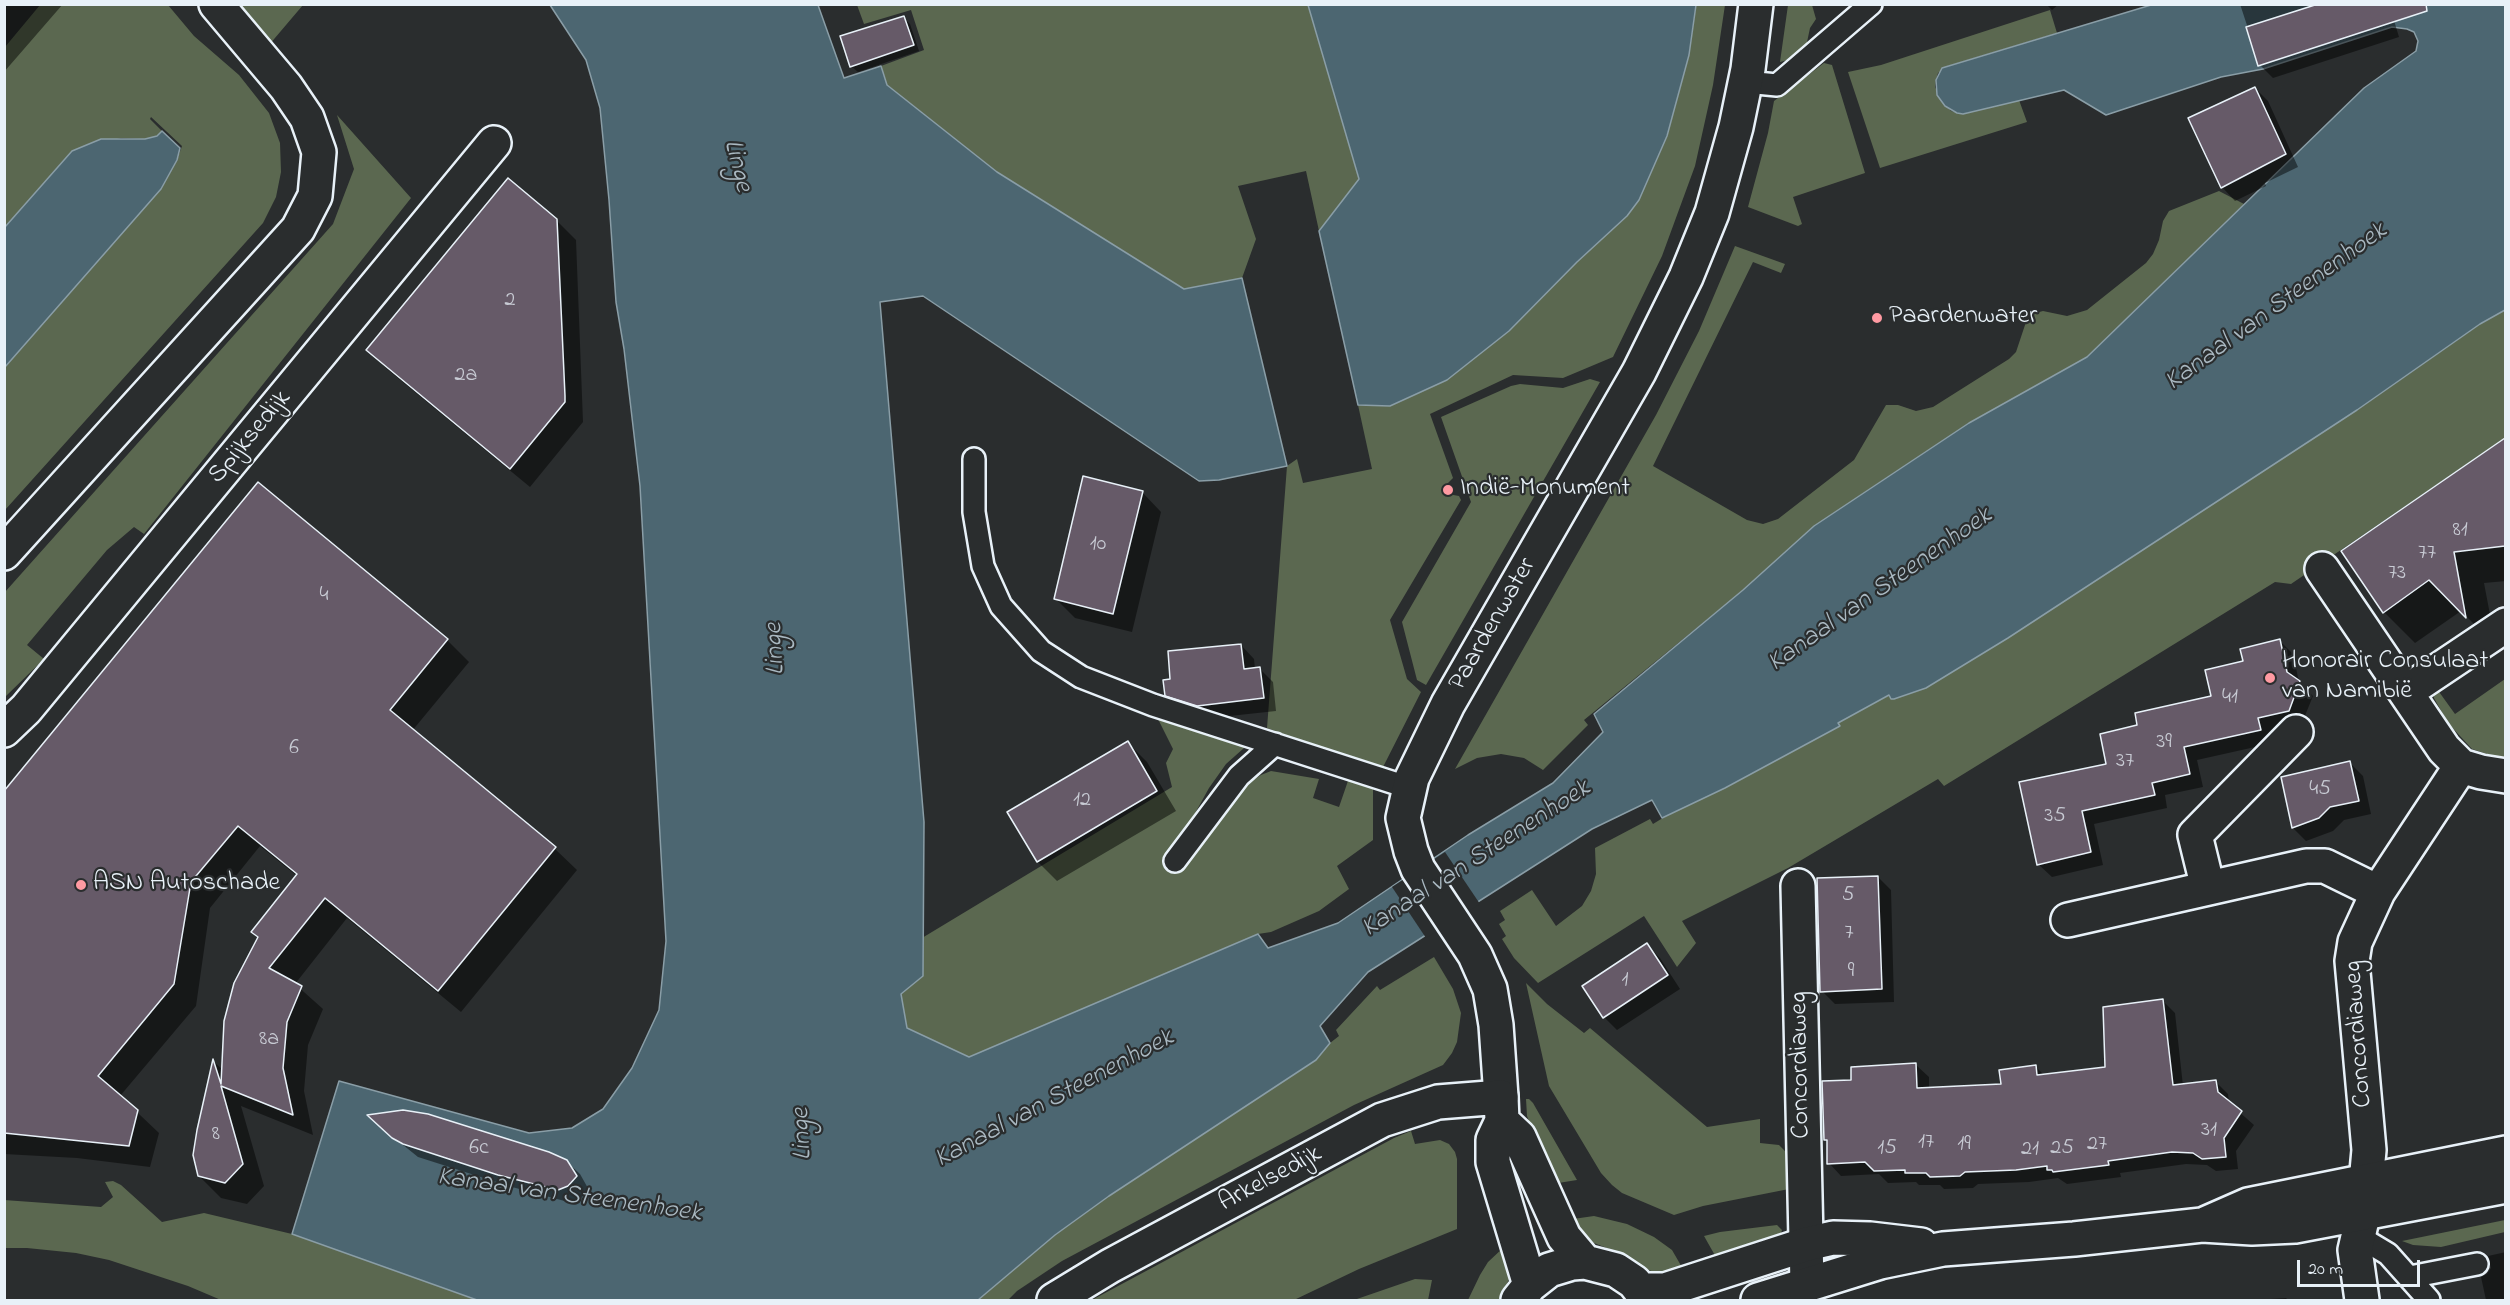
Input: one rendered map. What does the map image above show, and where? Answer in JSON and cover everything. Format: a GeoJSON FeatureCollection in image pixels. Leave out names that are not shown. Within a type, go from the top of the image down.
{"type":"FeatureCollection","features":[{"type":"Feature","properties":{"kind":"street"},"geometry":{"type":"LineString","coordinates":[[4,553],[298,230],[315,196],[319,152],[307,118],[286,87],[216,4]]}},
{"type":"Feature","properties":{"kind":"street","name":"Paardenwater"},"geometry":{"type":"LineString","coordinates":[[1502,1109],[1496,1025],[1490,990],[1475,955],[1415,860],[1404,818],[1412,778],[1448,704],[1639,372],[1669,315],[1712,213],[1746,82],[1756,4]]}},
{"type":"Feature","properties":{"kind":"street","name":"Spijksedijk"},"geometry":{"type":"LineString","coordinates":[[4,730],[34,700],[494,143]]}},
{"type":"Feature","properties":{"kind":"street"},"geometry":{"type":"LineString","coordinates":[[2322,569],[2444,749],[2461,766],[2505,776]]}},
{"type":"Feature","properties":{"kind":"street"},"geometry":{"type":"LineString","coordinates":[[2406,692],[2505,625]]}},
{"type":"Feature","properties":{"kind":"street"},"geometry":{"type":"LineString","coordinates":[[2208,888],[2195,835],[2296,732]]}},
{"type":"Feature","properties":{"kind":"street","name":"Concordiaweg"},"geometry":{"type":"LineString","coordinates":[[2362,1300],[2355,1250],[2367,1182],[2368,1150],[2352,961],[2358,933],[2378,892],[2461,766]]}},
{"type":"Feature","properties":{"kind":"street"},"geometry":{"type":"LineString","coordinates":[[2068,920],[2306,866],[2325,866],[2378,892]]}},
{"type":"Feature","properties":{"kind":"street","name":"Concordiaweg"},"geometry":{"type":"LineString","coordinates":[[1798,886],[1807,1284]]}},
{"type":"Feature","properties":{"kind":"street","name":"Arkelsedijk"},"geometry":{"type":"LineString","coordinates":[[1054,1300],[1110,1266],[1382,1120],[1438,1102],[1502,1109]]}},
{"type":"Feature","properties":{"kind":"street"},"geometry":{"type":"LineString","coordinates":[[1502,1109],[1519,1137],[1564,1237],[1585,1262]]}},
{"type":"Feature","properties":{"kind":"street"},"geometry":{"type":"LineString","coordinates":[[1502,1109],[1493,1140],[1493,1162],[1524,1292]]}},
{"type":"Feature","properties":{"kind":"street"},"geometry":{"type":"LineString","coordinates":[[2202,1225],[2248,1205],[2505,1153]]}},
{"type":"Feature","properties":{"kind":"street"},"geometry":{"type":"LineString","coordinates":[[1758,1300],[1880,1262],[1943,1249],[2074,1239],[2202,1225],[2252,1228],[2361,1226],[2505,1186]]}},
{"type":"Feature","properties":{"kind":"street"},"geometry":{"type":"LineString","coordinates":[[1524,1292],[1539,1276],[1561,1265],[1585,1262],[1616,1270],[1645,1295],[1688,1284],[1807,1244],[1833,1238],[1870,1239],[1943,1249]]}},
{"type":"Feature","properties":{"kind":"lane"},"geometry":{"type":"LineString","coordinates":[[1746,82],[1777,85],[1871,4]]}},
{"type":"Feature","properties":{"kind":"lane"},"geometry":{"type":"LineString","coordinates":[[974,459],[974,512],[983,566],[1001,606],[1041,651],[1081,677],[1153,705],[1410,788]]}},
{"type":"Feature","properties":{"kind":"lane"},"geometry":{"type":"LineString","coordinates":[[1175,861],[1239,776],[1275,744]]}},
{"type":"Feature","properties":{"kind":"lane"},"geometry":{"type":"LineString","coordinates":[[2361,1226],[2429,1300]]}},
{"type":"Feature","properties":{"kind":"lane"},"geometry":{"type":"LineString","coordinates":[[2410,1277],[2477,1264]]}},
{"type":"Feature","properties":{"kind":"green space"},"geometry":{"type":"Polygon","coordinates":[[[40,5],[168,5],[194,36],[239,75],[269,113],[280,143],[281,172],[276,197],[263,223],[5,510],[5,367],[161,189],[182,146],[151,117],[150,119],[162,131],[157,136],[145,139],[121,138],[72,151],[5,227],[5,47],[40,5]]]}},
{"type":"Feature","properties":{"kind":"green space"},"geometry":{"type":"Polygon","coordinates":[[[239,5],[303,5],[269,45],[239,5]]]}},
{"type":"Feature","properties":{"kind":"green space"},"geometry":{"type":"Polygon","coordinates":[[[857,5],[1308,5],[1359,179],[1319,231],[1306,171],[1238,186],[1256,239],[1242,278],[1184,289],[997,172],[887,85],[881,66],[924,50],[911,10],[864,24],[857,5]]]}},
{"type":"Feature","properties":{"kind":"green space"},"geometry":{"type":"Polygon","coordinates":[[[1696,5],[1725,5],[1713,85],[1695,166],[1662,256],[1613,357],[1563,378],[1513,375],[1430,414],[1453,478],[1445,486],[1448,494],[1459,496],[1461,500],[1390,620],[1407,679],[1421,692],[1381,771],[1267,728],[1287,466],[1297,459],[1303,483],[1372,469],[1358,405],[1390,406],[1447,380],[1509,331],[1577,262],[1627,216],[1667,136],[1689,55],[1696,5]]]}},
{"type":"Feature","properties":{"kind":"green space"},"geometry":{"type":"Polygon","coordinates":[[[1788,5],[1812,5],[1816,19],[1810,28],[1806,47],[1792,59],[1780,62],[1788,5]]]}},
{"type":"Feature","properties":{"kind":"green space"},"geometry":{"type":"Polygon","coordinates":[[[2050,10],[2057,33],[1948,66],[1938,73],[1936,80],[1935,87],[1941,100],[1951,111],[1963,114],[2019,100],[2027,122],[1880,168],[1848,72],[1881,65],[2050,10]]]}},
{"type":"Feature","properties":{"kind":"green space"},"geometry":{"type":"Polygon","coordinates":[[[1824,63],[1832,65],[1865,173],[1793,197],[1802,224],[1798,226],[1748,207],[1774,101],[1824,63]]]}},
{"type":"Feature","properties":{"kind":"green space"},"geometry":{"type":"Polygon","coordinates":[[[337,115],[411,198],[144,534],[134,527],[107,550],[27,645],[44,659],[5,697],[5,592],[333,224],[354,169],[337,115]]]}},
{"type":"Feature","properties":{"kind":"green space"},"geometry":{"type":"Polygon","coordinates":[[[2219,191],[2244,204],[2087,357],[1969,423],[1814,526],[1743,590],[1584,720],[1588,725],[1543,770],[1524,758],[1501,754],[1477,758],[1455,769],[1656,415],[1699,331],[1735,246],[1785,264],[1781,273],[1753,262],[1653,466],[1747,520],[1763,524],[1778,519],[1854,460],[1886,405],[1898,405],[1916,411],[1933,407],[2009,359],[2016,352],[2027,319],[2032,314],[2043,311],[2067,316],[2087,310],[2146,263],[2153,254],[2163,221],[2169,211],[2219,191]]]}},
{"type":"Feature","properties":{"kind":"green space"},"geometry":{"type":"Polygon","coordinates":[[[2505,310],[2505,438],[2291,584],[2275,582],[1944,786],[1938,779],[1788,868],[1682,921],[1696,943],[1677,967],[1644,916],[1538,983],[1514,958],[1502,939],[1506,936],[1499,924],[1505,920],[1500,911],[1532,890],[1556,926],[1582,906],[1591,891],[1596,874],[1595,848],[1650,819],[1653,824],[1679,808],[1725,788],[1839,726],[1838,723],[1889,695],[1891,699],[1894,699],[1926,688],[2357,410],[2480,324],[2505,310]]]}},
{"type":"Feature","properties":{"kind":"green space"},"geometry":{"type":"Polygon","coordinates":[[[1590,379],[1600,382],[1426,685],[1417,680],[1402,622],[1471,502],[1441,417],[1511,386],[1520,384],[1563,388],[1590,379]]]}},
{"type":"Feature","properties":{"kind":"green space"},"geometry":{"type":"Polygon","coordinates":[[[2505,679],[2505,760],[2472,749],[2448,723],[2433,693],[2437,689],[2455,714],[2505,679]]]}},
{"type":"Feature","properties":{"kind":"green space"},"geometry":{"type":"Polygon","coordinates":[[[1158,719],[1188,723],[1247,743],[1226,764],[1209,788],[1188,826],[1165,859],[1242,787],[1261,775],[1271,771],[1319,779],[1313,798],[1339,807],[1349,778],[1373,786],[1373,840],[1337,866],[1349,889],[1319,911],[1271,932],[1258,934],[969,1057],[907,1028],[901,994],[923,976],[922,938],[1172,787],[1166,763],[1173,749],[1158,719]]]}},
{"type":"Feature","properties":{"kind":"green space"},"geometry":{"type":"Polygon","coordinates":[[[1434,957],[1453,989],[1461,1013],[1457,1042],[1443,1065],[1354,1105],[1062,1261],[1017,1291],[1008,1300],[978,1300],[1055,1235],[1109,1196],[1316,1060],[1339,1036],[1336,1030],[1377,986],[1380,990],[1434,957]]]}},
{"type":"Feature","properties":{"kind":"green space"},"geometry":{"type":"Polygon","coordinates":[[[1526,983],[1547,1004],[1584,1033],[1590,1028],[1707,1127],[1760,1119],[1760,1143],[1779,1145],[1788,1154],[1789,1189],[1703,1206],[1674,1215],[1622,1193],[1601,1173],[1549,1086],[1526,983]]]}},
{"type":"Feature","properties":{"kind":"green space"},"geometry":{"type":"Polygon","coordinates":[[[1526,1099],[1533,1103],[1577,1180],[1552,1184],[1527,1116],[1526,1099]]]}},
{"type":"Feature","properties":{"kind":"green space"},"geometry":{"type":"Polygon","coordinates":[[[1411,1131],[1415,1144],[1440,1140],[1449,1144],[1455,1152],[1457,1159],[1457,1229],[1359,1269],[1294,1300],[1092,1300],[1394,1138],[1411,1131]]]}},
{"type":"Feature","properties":{"kind":"green space"},"geometry":{"type":"Polygon","coordinates":[[[113,1181],[121,1185],[162,1222],[204,1213],[292,1234],[477,1300],[221,1300],[188,1286],[109,1260],[76,1253],[5,1248],[4,1200],[101,1207],[113,1197],[105,1182],[113,1181]]]}},
{"type":"Feature","properties":{"kind":"green space"},"geometry":{"type":"Polygon","coordinates":[[[1594,1216],[1627,1224],[1654,1237],[1672,1250],[1683,1269],[1667,1274],[1656,1273],[1637,1265],[1617,1252],[1594,1243],[1572,1222],[1573,1219],[1594,1216]]]}},
{"type":"Feature","properties":{"kind":"green space"},"geometry":{"type":"Polygon","coordinates":[[[2505,1220],[2505,1232],[2441,1247],[2413,1245],[2402,1241],[2505,1220]]]}},
{"type":"Feature","properties":{"kind":"green space"},"geometry":{"type":"Polygon","coordinates":[[[1777,1225],[1782,1230],[1779,1239],[1717,1259],[1704,1236],[1720,1232],[1777,1225]]]}},
{"type":"Feature","properties":{"kind":"green space"},"geometry":{"type":"Polygon","coordinates":[[[1503,1248],[1510,1266],[1510,1277],[1501,1297],[1498,1300],[1468,1300],[1488,1262],[1503,1248]]]}},
{"type":"Feature","properties":{"kind":"green space"},"geometry":{"type":"Polygon","coordinates":[[[1415,1279],[1432,1280],[1428,1300],[1354,1300],[1415,1279]]]}},
{"type":"Feature","properties":{"kind":"water"},"geometry":{"type":"Polygon","coordinates":[[[550,5],[818,5],[844,78],[881,66],[887,85],[997,172],[1184,289],[1242,278],[1287,466],[1219,480],[1199,481],[923,296],[880,302],[924,822],[923,976],[901,994],[907,1028],[969,1057],[1258,934],[1268,948],[1338,923],[1468,835],[1553,783],[1603,732],[1594,714],[1743,590],[1814,526],[1969,423],[2087,357],[2364,88],[2416,51],[2418,41],[2414,32],[2392,27],[2263,69],[2221,77],[2106,115],[2064,90],[1963,114],[1957,113],[1945,106],[1937,95],[1936,80],[1942,68],[2151,5],[2505,5],[2505,310],[2480,324],[2357,410],[2008,638],[1926,688],[1894,699],[1891,699],[1889,695],[1838,723],[1840,726],[1725,788],[1662,818],[1652,800],[1592,829],[1368,972],[1320,1026],[1330,1043],[1316,1060],[1109,1196],[1055,1235],[978,1300],[477,1300],[292,1234],[339,1081],[529,1133],[572,1128],[603,1109],[632,1068],[659,1010],[666,941],[640,486],[624,349],[616,302],[600,108],[586,60],[550,5]]]}},
{"type":"Feature","properties":{"kind":"water"},"geometry":{"type":"Polygon","coordinates":[[[1308,5],[1696,5],[1689,55],[1667,136],[1639,200],[1627,216],[1577,262],[1509,331],[1447,380],[1390,406],[1358,405],[1319,231],[1359,179],[1308,5]]]}},
{"type":"Feature","properties":{"kind":"water"},"geometry":{"type":"Polygon","coordinates":[[[162,131],[180,148],[177,160],[161,189],[5,367],[5,227],[72,151],[101,139],[145,139],[157,136],[162,131]]]}},
{"type":"Feature","properties":{"kind":"pier"},"geometry":{"type":"Polygon","coordinates":[[[1445,852],[1480,904],[1426,938],[1392,887],[1445,852]]]}},
{"type":"Feature","properties":{"kind":"building"},"geometry":{"type":"Polygon","coordinates":[[[2318,4],[2426,4],[2427,11],[2258,66],[2246,27],[2318,4]]]}},
{"type":"Feature","properties":{"kind":"building"},"geometry":{"type":"Polygon","coordinates":[[[904,16],[914,45],[850,67],[840,36],[904,16]]]}},
{"type":"Feature","properties":{"kind":"building"},"geometry":{"type":"Polygon","coordinates":[[[2255,87],[2286,154],[2221,188],[2188,118],[2255,87]]]}},
{"type":"Feature","properties":{"kind":"building"},"geometry":{"type":"Polygon","coordinates":[[[508,178],[557,219],[565,396],[565,402],[510,469],[366,350],[508,178]]]}},
{"type":"Feature","properties":{"kind":"building"},"geometry":{"type":"Polygon","coordinates":[[[2505,438],[2505,546],[2454,552],[2466,618],[2429,580],[2383,613],[2341,551],[2505,438]]]}},
{"type":"Feature","properties":{"kind":"building"},"geometry":{"type":"Polygon","coordinates":[[[1083,476],[1143,491],[1113,614],[1054,599],[1083,476]]]}},
{"type":"Feature","properties":{"kind":"building"},"geometry":{"type":"Polygon","coordinates":[[[258,482],[448,639],[390,710],[556,847],[438,991],[325,898],[269,968],[302,986],[287,1022],[283,1068],[293,1115],[221,1086],[243,1164],[225,1183],[198,1176],[193,1155],[213,1059],[221,1084],[224,1021],[234,983],[258,937],[251,932],[297,874],[238,826],[191,882],[174,984],[98,1076],[138,1110],[129,1146],[4,1133],[4,791],[258,482]]]}},
{"type":"Feature","properties":{"kind":"building"},"geometry":{"type":"Polygon","coordinates":[[[2280,639],[2287,672],[2300,681],[2289,711],[2258,718],[2261,730],[2184,747],[2190,774],[2152,783],[2155,795],[2082,811],[2091,852],[2037,865],[2019,782],[2106,764],[2100,734],[2137,725],[2135,713],[2211,696],[2205,670],[2243,661],[2240,649],[2280,639]]]}},
{"type":"Feature","properties":{"kind":"building"},"geometry":{"type":"Polygon","coordinates":[[[1241,644],[1244,669],[1260,667],[1264,698],[1197,706],[1165,696],[1163,680],[1170,679],[1168,651],[1241,644]]]}},
{"type":"Feature","properties":{"kind":"building"},"geometry":{"type":"Polygon","coordinates":[[[1128,741],[1157,791],[1037,862],[1007,812],[1128,741]]]}},
{"type":"Feature","properties":{"kind":"building"},"geometry":{"type":"Polygon","coordinates":[[[2350,761],[2359,801],[2330,807],[2319,818],[2292,828],[2281,777],[2350,761]]]}},
{"type":"Feature","properties":{"kind":"building"},"geometry":{"type":"Polygon","coordinates":[[[1878,876],[1882,989],[1820,992],[1817,878],[1878,876]]]}},
{"type":"Feature","properties":{"kind":"building"},"geometry":{"type":"Polygon","coordinates":[[[1647,943],[1668,975],[1603,1018],[1582,986],[1647,943]]]}},
{"type":"Feature","properties":{"kind":"building"},"geometry":{"type":"Polygon","coordinates":[[[2163,999],[2173,1085],[2216,1080],[2218,1092],[2242,1111],[2224,1138],[2226,1157],[2202,1159],[2193,1153],[2172,1152],[2108,1161],[2109,1165],[2053,1172],[2047,1170],[2047,1166],[1965,1172],[1960,1176],[1930,1177],[1926,1173],[1905,1173],[1905,1170],[1874,1171],[1865,1162],[1827,1164],[1822,1081],[1851,1080],[1851,1067],[1916,1063],[1917,1088],[2001,1084],[1999,1070],[2036,1065],[2037,1075],[2105,1067],[2103,1007],[2163,999]]]}},
{"type":"Feature","properties":{"kind":"building"},"geometry":{"type":"Polygon","coordinates":[[[403,1110],[428,1114],[549,1152],[567,1160],[577,1176],[568,1186],[558,1190],[498,1175],[403,1144],[392,1138],[367,1115],[403,1110]]]}},
{"type":"Feature","properties":{"kind":"place","name":"Paardenwater"},"geometry":{"type":"Point","coordinates":[1877,318]}},
{"type":"Feature","properties":{"kind":"place","name":"Indië-Monument"},"geometry":{"type":"Point","coordinates":[1448,490]}},
{"type":"Feature","properties":{"kind":"place","name":"Honorair Consulaat van Namibië"},"geometry":{"type":"Point","coordinates":[2270,678]}},
{"type":"Feature","properties":{"kind":"place","name":"ASN Autoschade"},"geometry":{"type":"Point","coordinates":[81,885]}},
{"type":"Feature","properties":{"kind":"water label","name":"Linge"},"geometry":{"type":"Point","coordinates":[736,166]}},
{"type":"Feature","properties":{"kind":"water label","name":"Kanaal van Steenenhoek"},"geometry":{"type":"Point","coordinates":[2277,308]}},
{"type":"Feature","properties":{"kind":"water label","name":"Kanaal van Steenenhoek"},"geometry":{"type":"Point","coordinates":[1881,591]}},
{"type":"Feature","properties":{"kind":"water label","name":"Linge"},"geometry":{"type":"Point","coordinates":[777,649]}},
{"type":"Feature","properties":{"kind":"water label","name":"Kanaal van Steenenhoek"},"geometry":{"type":"Point","coordinates":[1477,860]}},
{"type":"Feature","properties":{"kind":"water label","name":"Kanaal van Steenenhoek"},"geometry":{"type":"Point","coordinates":[1055,1100]}},
{"type":"Feature","properties":{"kind":"water label","name":"Linge"},"geometry":{"type":"Point","coordinates":[804,1134]}},
{"type":"Feature","properties":{"kind":"water label","name":"Kanaal van Steenenhoek"},"geometry":{"type":"Point","coordinates":[569,1197]}}]}
